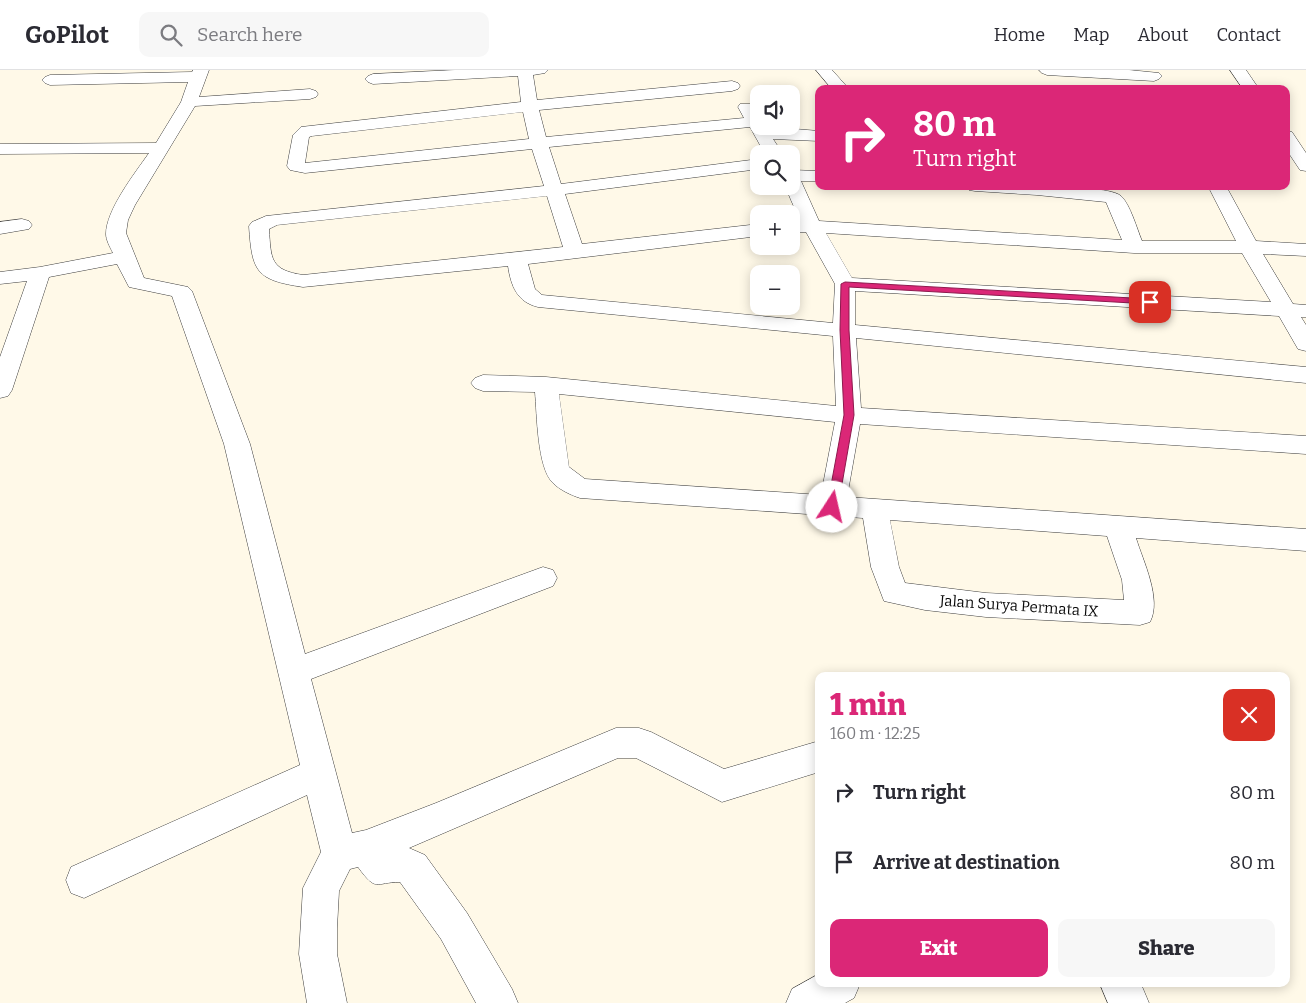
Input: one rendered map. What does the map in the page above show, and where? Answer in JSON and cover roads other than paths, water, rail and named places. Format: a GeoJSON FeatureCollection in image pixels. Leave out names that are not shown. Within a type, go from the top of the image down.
{"type":"FeatureCollection","features":[{"type":"Feature","properties":{"kind":"street"},"geometry":{"type":"LineString","coordinates":[[374,79],[530,70],[530,106],[539,143],[574,251]]}},
{"type":"Feature","properties":{"kind":"street"},"geometry":{"type":"LineString","coordinates":[[722,70],[750,114]]}},
{"type":"Feature","properties":{"kind":"street"},"geometry":{"type":"LineString","coordinates":[[824,70],[837,85]]}},
{"type":"Feature","properties":{"kind":"street"},"geometry":{"type":"LineString","coordinates":[[1047,70],[1155,78]]}},
{"type":"Feature","properties":{"kind":"street"},"geometry":{"type":"LineString","coordinates":[[1238,70],[1249,85]]}},
{"type":"Feature","properties":{"kind":"street"},"geometry":{"type":"LineString","coordinates":[[50,80],[77,74],[201,72],[188,102],[162,148],[131,196],[120,219],[116,234],[138,285],[178,289],[182,293],[237,444],[319,773],[352,851],[381,868],[405,863],[412,868],[454,926],[498,1003]]}},
{"type":"Feature","properties":{"kind":"street"},"geometry":{"type":"LineString","coordinates":[[732,86],[307,131],[301,135],[296,166],[300,168],[314,168],[539,143],[750,128]]}},
{"type":"Feature","properties":{"kind":"street"},"geometry":{"type":"LineString","coordinates":[[188,102],[310,94]]}},
{"type":"Feature","properties":{"kind":"street"},"geometry":{"type":"LineString","coordinates":[[800,133],[815,135]]}},
{"type":"Feature","properties":{"kind":"street"},"geometry":{"type":"LineString","coordinates":[[1290,144],[1299,163]]}},
{"type":"Feature","properties":{"kind":"street"},"geometry":{"type":"LineString","coordinates":[[0,149],[162,148]]}},
{"type":"Feature","properties":{"kind":"street"},"geometry":{"type":"LineString","coordinates":[[750,165],[555,190],[273,220],[259,226],[262,262],[270,272],[286,279],[320,280],[517,260],[574,251],[750,231]]}},
{"type":"Feature","properties":{"kind":"street"},"geometry":{"type":"LineString","coordinates":[[800,176],[815,176]]}},
{"type":"Feature","properties":{"kind":"street"},"geometry":{"type":"LineString","coordinates":[[1061,190],[1110,192],[1116,201],[1134,247]]}},
{"type":"Feature","properties":{"kind":"street"},"geometry":{"type":"LineString","coordinates":[[1219,190],[1249,247],[1296,310],[1306,344]]}},
{"type":"Feature","properties":{"kind":"street"},"geometry":{"type":"LineString","coordinates":[[795,195],[802,226],[845,284],[844,330],[849,415],[832,507]]}},
{"type":"Feature","properties":{"kind":"street"},"geometry":{"type":"LineString","coordinates":[[0,228],[22,225]]}},
{"type":"Feature","properties":{"kind":"street"},"geometry":{"type":"LineString","coordinates":[[802,226],[1134,247],[1249,247],[1306,250]]}},
{"type":"Feature","properties":{"kind":"street"},"geometry":{"type":"LineString","coordinates":[[0,278],[40,273],[126,256]]}},
{"type":"Feature","properties":{"kind":"street"},"geometry":{"type":"LineString","coordinates":[[517,260],[524,290],[532,300],[538,301],[1306,375]]}},
{"type":"Feature","properties":{"kind":"street"},"geometry":{"type":"LineString","coordinates":[[0,390],[40,273]]}},
{"type":"Feature","properties":{"kind":"street"},"geometry":{"type":"LineString","coordinates":[[845,284],[1296,310]]}},
{"type":"Feature","properties":{"kind":"street"},"geometry":{"type":"LineString","coordinates":[[483,383],[546,385],[849,415],[1306,446]]}},
{"type":"Feature","properties":{"kind":"street"},"geometry":{"type":"LineString","coordinates":[[546,385],[556,468],[561,476],[580,488],[1306,540]]}},
{"type":"Feature","properties":{"kind":"street","name":"Jalan Surya Permata IX"},"geometry":{"type":"LineString","coordinates":[[875,510],[885,567],[894,593],[934,600],[989,605],[1140,613],[1140,599],[1136,580],[1118,527]]}},
{"type":"Feature","properties":{"kind":"street"},"geometry":{"type":"LineString","coordinates":[[293,672],[543,578]]}},
{"type":"Feature","properties":{"kind":"street"},"geometry":{"type":"LineString","coordinates":[[327,1003],[318,954],[321,888],[352,851],[452,814],[616,742],[638,743],[722,786],[815,757]]}},
{"type":"Feature","properties":{"kind":"street"},"geometry":{"type":"LineString","coordinates":[[84,880],[319,773]]}},
{"type":"Feature","properties":{"kind":"street"},"geometry":{"type":"LineString","coordinates":[[806,1003],[835,987]]}},
{"type":"Feature","properties":{"kind":"street"},"geometry":{"type":"LineString","coordinates":[[1121,987],[1129,1003]]}}]}
